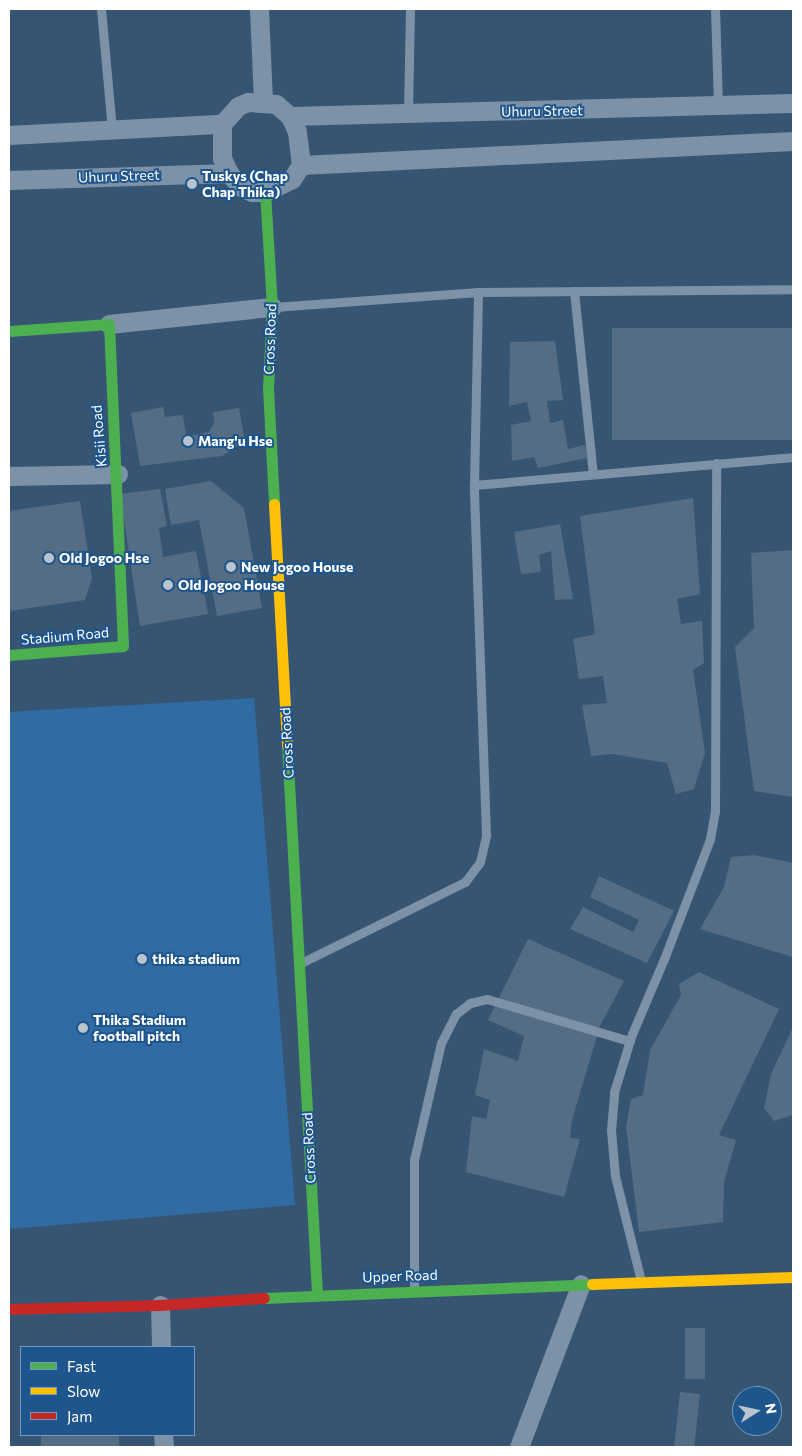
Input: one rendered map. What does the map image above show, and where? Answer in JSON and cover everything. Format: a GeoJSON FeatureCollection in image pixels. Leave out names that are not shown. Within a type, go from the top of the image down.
{"type":"FeatureCollection","features":[{"type":"Feature","properties":{"kind":"street"},"geometry":{"type":"LineString","coordinates":[[259,9],[263,102]]}},
{"type":"Feature","properties":{"kind":"street"},"geometry":{"type":"LineString","coordinates":[[248,102],[263,102],[276,104],[290,116],[297,132],[301,165],[292,179],[265,192],[252,192],[241,187],[229,173],[222,158],[222,124],[238,106],[248,102]]}},
{"type":"Feature","properties":{"kind":"street","name":"Uhuru Street"},"geometry":{"type":"LineString","coordinates":[[290,116],[718,107],[793,103]]}},
{"type":"Feature","properties":{"kind":"street"},"geometry":{"type":"LineString","coordinates":[[9,135],[222,124]]}},
{"type":"Feature","properties":{"kind":"street"},"geometry":{"type":"LineString","coordinates":[[301,165],[793,142]]}},
{"type":"Feature","properties":{"kind":"street","name":"Uhuru Street"},"geometry":{"type":"LineString","coordinates":[[9,180],[229,173]]}},
{"type":"Feature","properties":{"kind":"street","name":"Cross Road"},"geometry":{"type":"LineString","coordinates":[[265,192],[272,307],[268,388],[317,1294]]}},
{"type":"Feature","properties":{"kind":"street"},"geometry":{"type":"LineString","coordinates":[[9,331],[110,324],[272,307]]}},
{"type":"Feature","properties":{"kind":"street","name":"Kisii Road"},"geometry":{"type":"LineString","coordinates":[[110,324],[112,418],[118,474],[123,646]]}},
{"type":"Feature","properties":{"kind":"street"},"geometry":{"type":"LineString","coordinates":[[9,476],[118,474]]}},
{"type":"Feature","properties":{"kind":"street","name":"Stadium Road"},"geometry":{"type":"LineString","coordinates":[[9,655],[123,646]]}},
{"type":"Feature","properties":{"kind":"street","name":"Upper Road"},"geometry":{"type":"LineString","coordinates":[[9,1310],[160,1305],[317,1294],[793,1277]]}},
{"type":"Feature","properties":{"kind":"street"},"geometry":{"type":"LineString","coordinates":[[519,1447],[582,1284]]}},
{"type":"Feature","properties":{"kind":"street"},"geometry":{"type":"LineString","coordinates":[[160,1305],[161,1346]]}},
{"type":"Feature","properties":{"kind":"lane"},"geometry":{"type":"LineString","coordinates":[[101,9],[112,131]]}},
{"type":"Feature","properties":{"kind":"lane"},"geometry":{"type":"LineString","coordinates":[[408,114],[410,9]]}},
{"type":"Feature","properties":{"kind":"lane"},"geometry":{"type":"LineString","coordinates":[[715,9],[718,107]]}},
{"type":"Feature","properties":{"kind":"lane"},"geometry":{"type":"LineString","coordinates":[[272,307],[478,292],[793,289]]}},
{"type":"Feature","properties":{"kind":"lane"},"geometry":{"type":"LineString","coordinates":[[574,291],[593,474]]}},
{"type":"Feature","properties":{"kind":"lane"},"geometry":{"type":"LineString","coordinates":[[299,964],[464,882],[480,862],[486,834],[474,485],[478,292]]}},
{"type":"Feature","properties":{"kind":"lane"},"geometry":{"type":"LineString","coordinates":[[474,485],[793,457]]}},
{"type":"Feature","properties":{"kind":"lane"},"geometry":{"type":"LineString","coordinates":[[641,1282],[615,1176],[611,1130],[614,1092],[630,1041],[710,839],[715,812],[716,463]]}},
{"type":"Feature","properties":{"kind":"lane"},"geometry":{"type":"LineString","coordinates":[[414,1290],[414,1160],[441,1043],[456,1014],[470,1003],[487,999],[630,1041]]}},
{"type":"Feature","properties":{"kind":"shaded area","name":"thika stadium"},"geometry":{"type":"Polygon","coordinates":[[[254,698],[295,1205],[9,1229],[9,712],[254,698]]]}},
{"type":"Feature","properties":{"kind":"building"},"geometry":{"type":"Polygon","coordinates":[[[612,328],[793,328],[793,440],[612,440],[612,328]]]}},
{"type":"Feature","properties":{"kind":"building"},"geometry":{"type":"Polygon","coordinates":[[[555,341],[563,400],[547,401],[550,423],[563,420],[568,449],[585,445],[587,458],[538,468],[534,457],[512,461],[511,425],[531,421],[527,402],[509,406],[510,342],[555,341]]]}},
{"type":"Feature","properties":{"kind":"building","name":"Mang'u Hse"},"geometry":{"type":"Polygon","coordinates":[[[163,407],[165,417],[183,415],[186,436],[209,432],[214,423],[213,412],[239,408],[244,436],[238,446],[222,456],[140,466],[131,413],[163,407]]]}},
{"type":"Feature","properties":{"kind":"building","name":"New Jogoo House"},"geometry":{"type":"Polygon","coordinates":[[[211,481],[244,508],[262,608],[217,616],[199,520],[171,525],[165,489],[211,481]]]}},
{"type":"Feature","properties":{"kind":"building","name":"Old Jogoo House"},"geometry":{"type":"Polygon","coordinates":[[[160,489],[167,526],[159,528],[163,557],[196,551],[208,614],[140,626],[120,494],[160,489]]]}},
{"type":"Feature","properties":{"kind":"building"},"geometry":{"type":"Polygon","coordinates":[[[693,498],[700,594],[677,599],[681,624],[702,621],[704,663],[693,670],[705,753],[694,789],[676,794],[667,763],[612,754],[591,756],[582,705],[607,703],[603,676],[579,679],[573,639],[595,634],[580,516],[693,498]]]}},
{"type":"Feature","properties":{"kind":"building","name":"Old Jogoo Hse"},"geometry":{"type":"Polygon","coordinates":[[[80,501],[92,578],[85,600],[9,611],[9,511],[80,501]]]}},
{"type":"Feature","properties":{"kind":"building"},"geometry":{"type":"Polygon","coordinates":[[[560,524],[573,599],[555,600],[551,551],[539,555],[541,572],[521,574],[514,532],[560,524]]]}},
{"type":"Feature","properties":{"kind":"building"},"geometry":{"type":"Polygon","coordinates":[[[793,550],[793,797],[754,791],[735,647],[754,628],[751,553],[793,550]]]}},
{"type":"Feature","properties":{"kind":"building"},"geometry":{"type":"Polygon","coordinates":[[[755,855],[793,863],[793,957],[700,929],[724,887],[731,857],[755,855]]]}},
{"type":"Feature","properties":{"kind":"building"},"geometry":{"type":"Polygon","coordinates":[[[599,876],[674,911],[647,963],[570,929],[583,907],[633,932],[639,920],[590,897],[599,876]]]}},
{"type":"Feature","properties":{"kind":"building"},"geometry":{"type":"Polygon","coordinates":[[[528,939],[624,981],[600,1026],[572,1120],[570,1138],[580,1139],[564,1197],[466,1172],[472,1116],[486,1119],[490,1100],[475,1095],[484,1049],[518,1061],[524,1036],[488,1020],[528,939]]]}},
{"type":"Feature","properties":{"kind":"building"},"geometry":{"type":"Polygon","coordinates":[[[699,972],[779,1009],[719,1135],[736,1140],[724,1182],[723,1222],[639,1232],[626,1127],[631,1099],[643,1095],[650,1050],[681,995],[679,984],[699,972]]]}},
{"type":"Feature","properties":{"kind":"building"},"geometry":{"type":"Polygon","coordinates":[[[793,1027],[793,1115],[774,1121],[764,1108],[771,1074],[793,1027]]]}},
{"type":"Feature","properties":{"kind":"building"},"geometry":{"type":"Polygon","coordinates":[[[685,1328],[705,1328],[705,1379],[685,1379],[685,1328]]]}},
{"type":"Feature","properties":{"kind":"building"},"geometry":{"type":"Polygon","coordinates":[[[680,1392],[700,1394],[694,1447],[674,1446],[680,1392]]]}},
{"type":"Feature","properties":{"kind":"building"},"geometry":{"type":"Polygon","coordinates":[[[41,1436],[119,1436],[119,1447],[41,1447],[41,1436]]]}},
{"type":"Feature","properties":{"kind":"traffic: fast"},"geometry":{"type":"LineString","coordinates":[[265,192],[272,307],[268,388],[274,504]]}},
{"type":"Feature","properties":{"kind":"traffic: fast"},"geometry":{"type":"LineString","coordinates":[[9,331],[109,324],[123,646],[9,655]]}},
{"type":"Feature","properties":{"kind":"traffic: fast"},"geometry":{"type":"LineString","coordinates":[[287,745],[317,1294]]}},
{"type":"Feature","properties":{"kind":"traffic: fast"},"geometry":{"type":"LineString","coordinates":[[264,1298],[592,1284]]}},
{"type":"Feature","properties":{"kind":"traffic: slow"},"geometry":{"type":"LineString","coordinates":[[274,504],[287,745]]}},
{"type":"Feature","properties":{"kind":"traffic: slow"},"geometry":{"type":"LineString","coordinates":[[592,1284],[793,1277]]}},
{"type":"Feature","properties":{"kind":"traffic: jam"},"geometry":{"type":"LineString","coordinates":[[9,1309],[160,1305],[264,1298]]}},
{"type":"Feature","properties":{"kind":"place","name":"Tuskys (Chap Chap Thika)"},"geometry":{"type":"Point","coordinates":[192,184]}},
{"type":"Feature","properties":{"kind":"place","name":"Mang'u Hse"},"geometry":{"type":"Point","coordinates":[188,441]}},
{"type":"Feature","properties":{"kind":"place","name":"Old Jogoo Hse"},"geometry":{"type":"Point","coordinates":[49,558]}},
{"type":"Feature","properties":{"kind":"place","name":"New Jogoo House"},"geometry":{"type":"Point","coordinates":[231,567]}},
{"type":"Feature","properties":{"kind":"place","name":"Old Jogoo House"},"geometry":{"type":"Point","coordinates":[168,585]}},
{"type":"Feature","properties":{"kind":"place","name":"thika stadium"},"geometry":{"type":"Point","coordinates":[142,959]}},
{"type":"Feature","properties":{"kind":"place","name":"Thika Stadium football pitch"},"geometry":{"type":"Point","coordinates":[83,1028]}}]}
